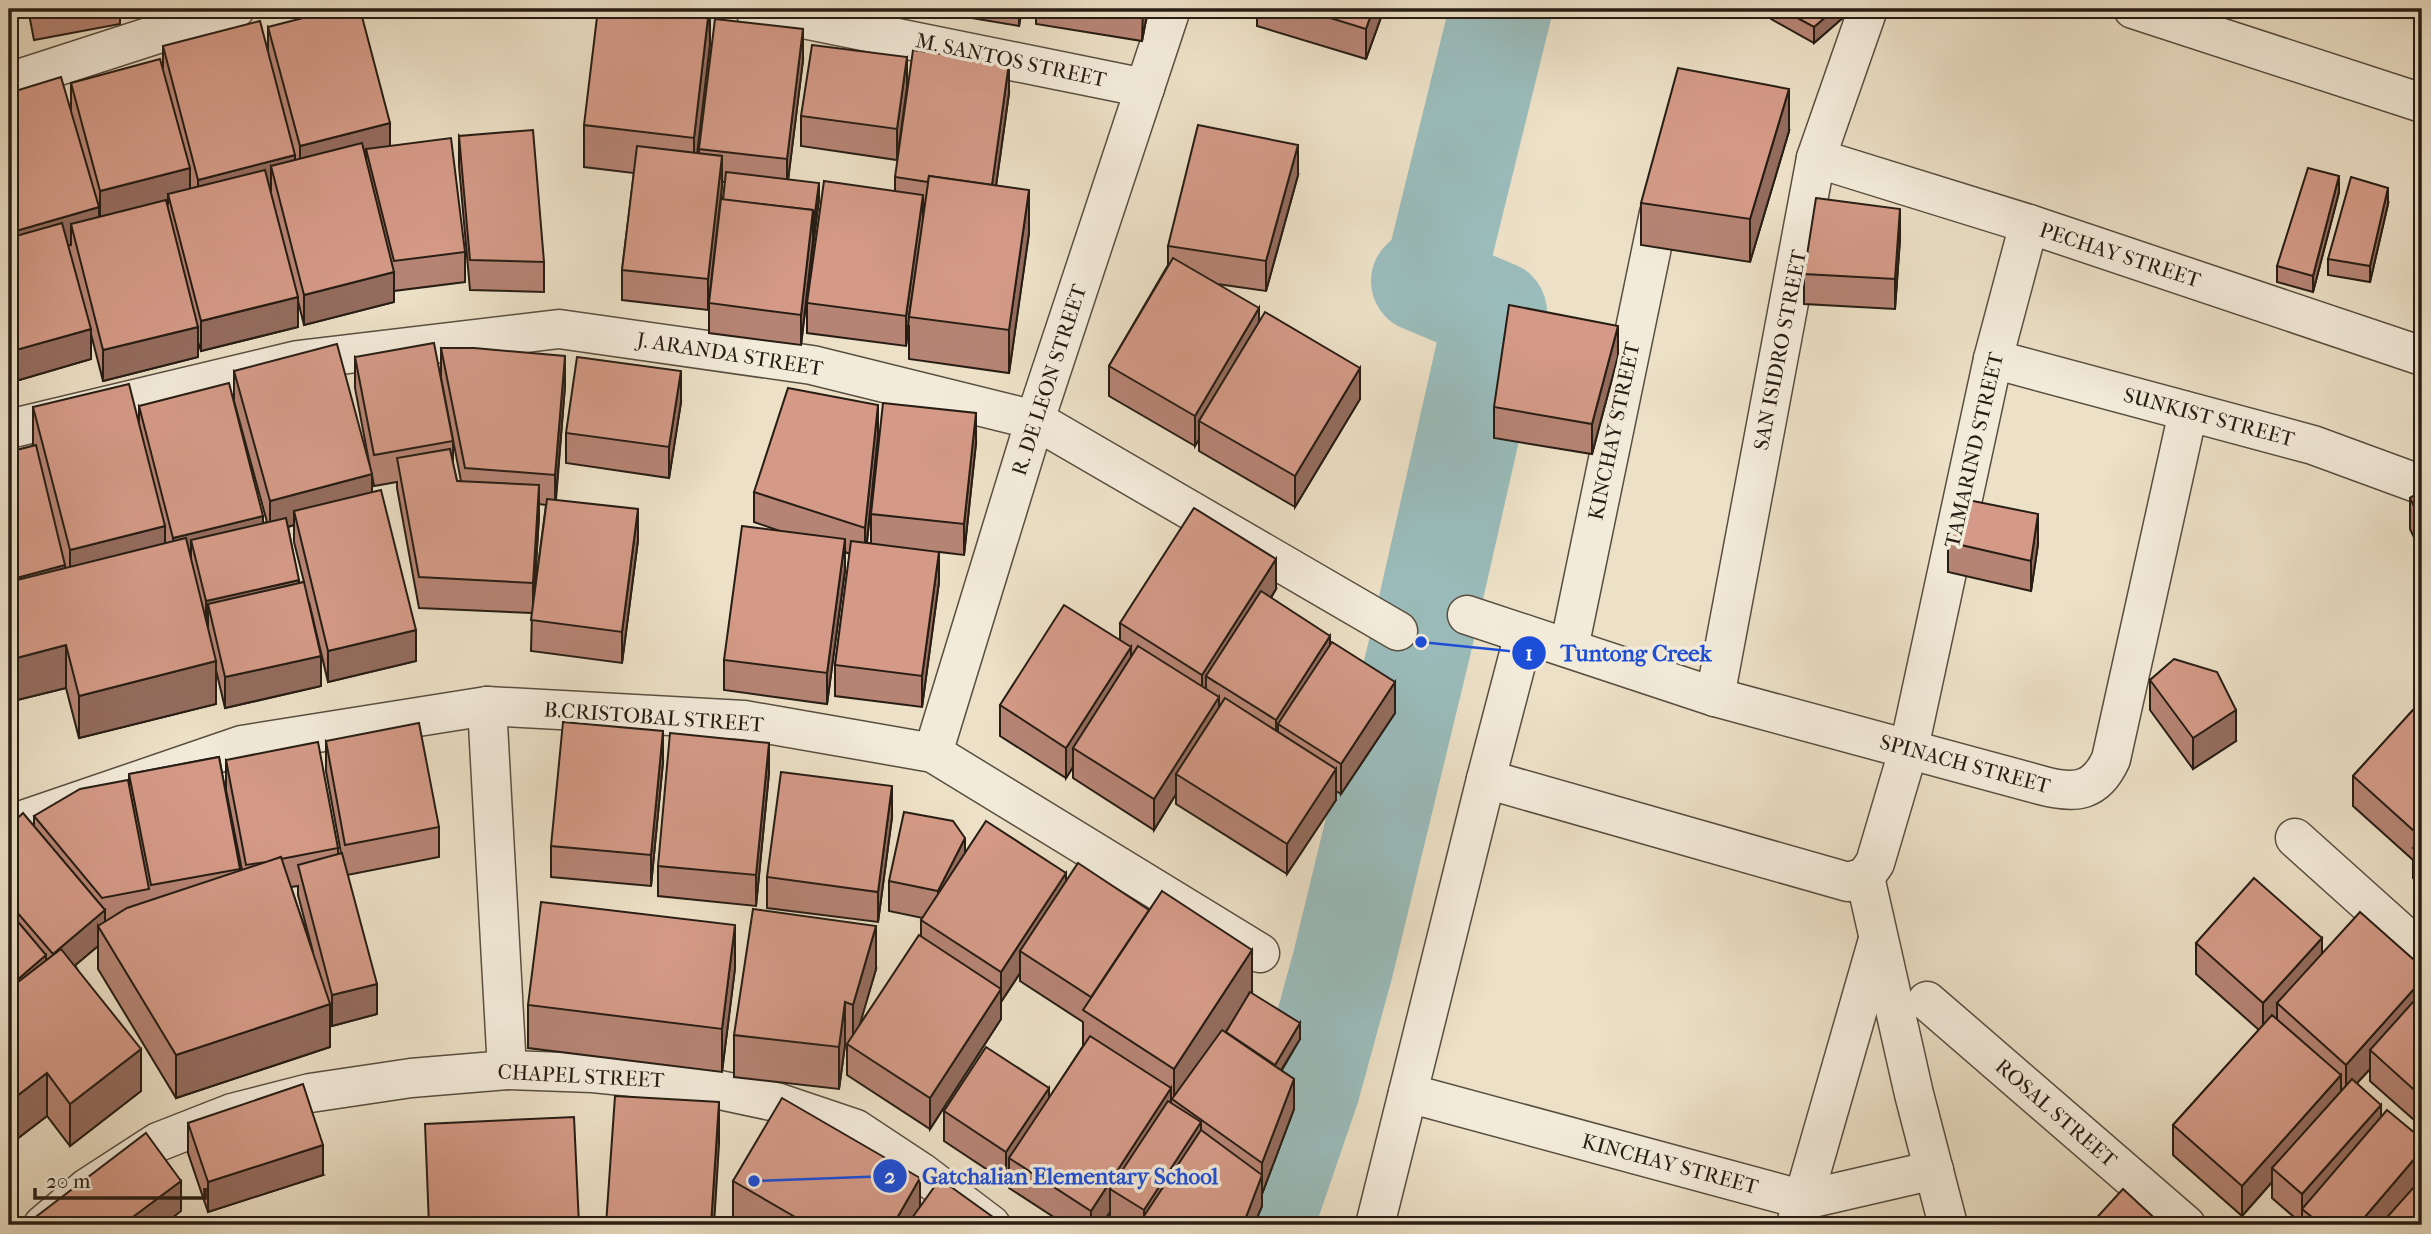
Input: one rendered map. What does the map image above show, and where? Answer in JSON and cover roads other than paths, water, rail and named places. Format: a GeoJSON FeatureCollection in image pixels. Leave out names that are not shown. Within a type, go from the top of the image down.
{"type":"FeatureCollection","features":[{"type":"Feature","properties":{"kind":"street"},"geometry":{"type":"LineString","coordinates":[[9,82],[235,9]]}},
{"type":"Feature","properties":{"kind":"street","name":"M. SANTOS STREET"},"geometry":{"type":"LineString","coordinates":[[754,9],[1145,88]]}},
{"type":"Feature","properties":{"kind":"street","name":"R. DE LEON STREET"},"geometry":{"type":"LineString","coordinates":[[933,753],[1035,420],[1171,9]]}},
{"type":"Feature","properties":{"kind":"street","name":"SAN ISIDRO STREET"},"geometry":{"type":"LineString","coordinates":[[1715,697],[1816,158],[1868,9]]}},
{"type":"Feature","properties":{"kind":"street"},"geometry":{"type":"LineString","coordinates":[[2133,9],[2422,103]]}},
{"type":"Feature","properties":{"kind":"street","name":"PECHAY STREET"},"geometry":{"type":"LineString","coordinates":[[1816,158],[2029,224],[2422,356]]}},
{"type":"Feature","properties":{"kind":"street","name":"KINCHAY STREET"},"geometry":{"type":"LineString","coordinates":[[1569,648],[1659,214]]}},
{"type":"Feature","properties":{"kind":"street","name":"TAMARIND STREET"},"geometry":{"type":"LineString","coordinates":[[1865,877],[1875,863],[1909,748],[1993,359],[2029,224]]}},
{"type":"Feature","properties":{"kind":"street","name":"J. ARANDA STREET"},"geometry":{"type":"LineString","coordinates":[[9,429],[298,360],[559,328],[812,365],[1035,420],[1398,631]]}},
{"type":"Feature","properties":{"kind":"street","name":"SUNKIST STREET"},"geometry":{"type":"LineString","coordinates":[[1993,359],[2313,445],[2422,485]]}},
{"type":"Feature","properties":{"kind":"street","name":"SPINACH STREET"},"geometry":{"type":"LineString","coordinates":[[1467,615],[1715,697],[2063,790],[2084,789],[2097,781],[2111,759],[2188,412]]}},
{"type":"Feature","properties":{"kind":"street"},"geometry":{"type":"LineString","coordinates":[[1375,1225],[1524,634]]}},
{"type":"Feature","properties":{"kind":"street"},"geometry":{"type":"LineString","coordinates":[[487,706],[507,1070]]}},
{"type":"Feature","properties":{"kind":"street","name":"B.CRISTOBAL STREET"},"geometry":{"type":"LineString","coordinates":[[12,816],[242,745],[487,706],[744,720],[933,753],[1260,953]]}},
{"type":"Feature","properties":{"kind":"street"},"geometry":{"type":"LineString","coordinates":[[1486,779],[1847,882],[1865,877],[1914,1094],[1948,1225]]}},
{"type":"Feature","properties":{"kind":"street"},"geometry":{"type":"LineString","coordinates":[[2295,838],[2422,952]]}},
{"type":"Feature","properties":{"kind":"street"},"geometry":{"type":"LineString","coordinates":[[1800,1212],[1878,937]]}},
{"type":"Feature","properties":{"kind":"street","name":"ROSAL STREET"},"geometry":{"type":"LineString","coordinates":[[1927,1001],[2186,1225]]}},
{"type":"Feature","properties":{"kind":"street","name":"CHAPEL STREET"},"geometry":{"type":"LineString","coordinates":[[43,1225],[87,1188],[158,1142],[233,1113],[310,1093],[411,1078],[507,1070],[593,1073],[682,1082],[776,1102],[856,1129],[921,1172],[991,1225]]}},
{"type":"Feature","properties":{"kind":"street","name":"KINCHAY STREET"},"geometry":{"type":"LineString","coordinates":[[1408,1093],[1800,1212],[1934,1170]]}},
{"type":"Feature","properties":{"kind":"waterway"},"geometry":{"type":"LineString","coordinates":[[1262,1225],[1309,1088],[1343,964],[1421,642],[1496,312],[1422,281],[1437,268],[1501,9]]}},
{"type":"Feature","properties":{"kind":"place","name":"Tuntong Creek"},"geometry":{"type":"Point","coordinates":[1421,642]}},
{"type":"Feature","properties":{"kind":"place","name":"Gatchalian Elementary School"},"geometry":{"type":"Point","coordinates":[754,1181]}}]}
